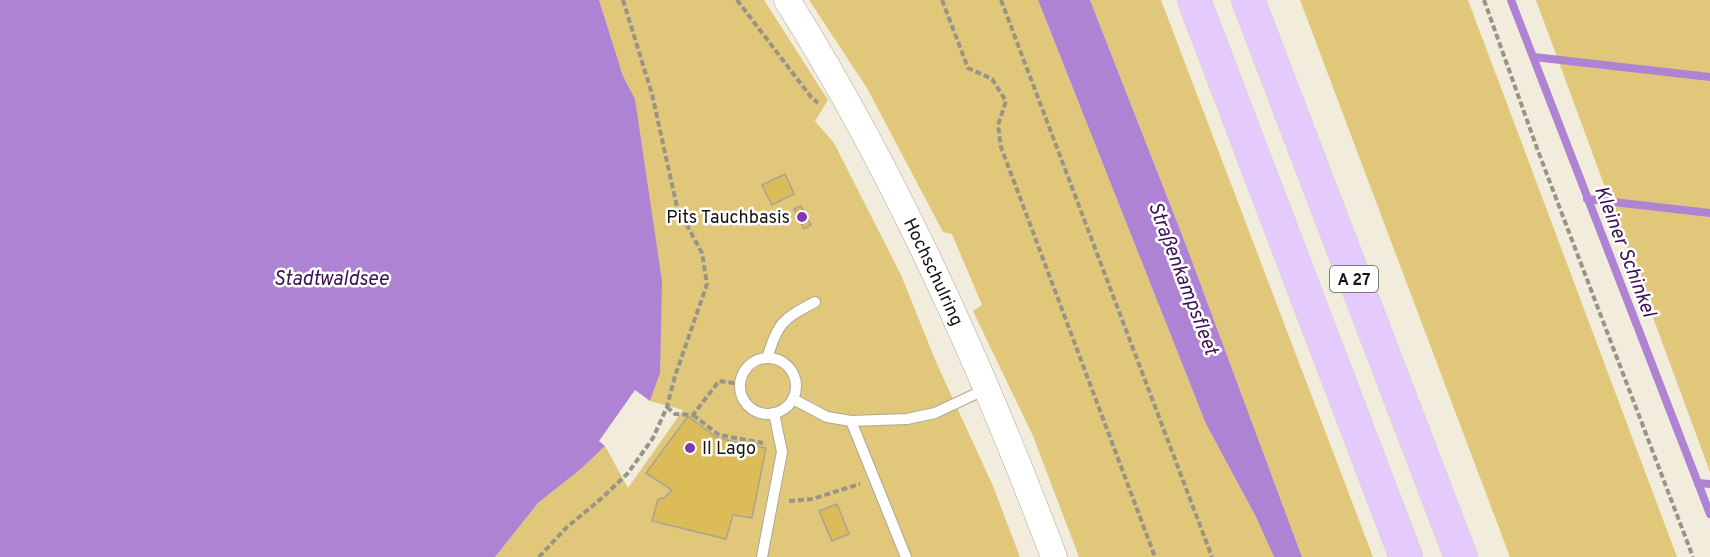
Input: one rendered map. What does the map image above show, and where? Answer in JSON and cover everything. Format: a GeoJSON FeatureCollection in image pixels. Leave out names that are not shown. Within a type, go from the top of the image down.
{"type":"FeatureCollection","features":[{"type":"Feature","properties":{"kind":"highway","name":"A 27"},"geometry":{"type":"LineString","coordinates":[[1194,0],[1406,557]]}},
{"type":"Feature","properties":{"kind":"highway","name":"A 27"},"geometry":{"type":"LineString","coordinates":[[1248,0],[1461,557]]}},
{"type":"Feature","properties":{"kind":"street","name":"Hochschulring"},"geometry":{"type":"LineString","coordinates":[[787,0],[877,158],[926,255],[986,389],[1054,557]]}},
{"type":"Feature","properties":{"kind":"lane"},"geometry":{"type":"LineString","coordinates":[[767,358],[777,329],[784,320],[815,302]]}},
{"type":"Feature","properties":{"kind":"lane"},"geometry":{"type":"LineString","coordinates":[[767,358],[778,360],[787,366],[793,375],[795,386],[793,399],[785,408],[774,413],[753,410],[741,394],[742,374],[748,365],[767,358]]}},
{"type":"Feature","properties":{"kind":"lane"},"geometry":{"type":"LineString","coordinates":[[793,399],[827,417],[851,421],[908,419],[935,413],[986,389]]}},
{"type":"Feature","properties":{"kind":"lane"},"geometry":{"type":"LineString","coordinates":[[762,557],[782,452],[774,413]]}},
{"type":"Feature","properties":{"kind":"lane"},"geometry":{"type":"LineString","coordinates":[[851,421],[906,557]]}},
{"type":"Feature","properties":{"kind":"path"},"geometry":{"type":"LineString","coordinates":[[539,557],[566,528],[628,473],[653,438],[667,407],[675,376],[707,284],[702,253],[677,207],[652,94],[623,0]]}},
{"type":"Feature","properties":{"kind":"path"},"geometry":{"type":"LineString","coordinates":[[737,0],[819,105]]}},
{"type":"Feature","properties":{"kind":"path"},"geometry":{"type":"LineString","coordinates":[[942,0],[968,68],[992,79],[1006,101],[998,125],[1000,147],[1155,557]]}},
{"type":"Feature","properties":{"kind":"path"},"geometry":{"type":"LineString","coordinates":[[1001,0],[1212,557]]}},
{"type":"Feature","properties":{"kind":"path"},"geometry":{"type":"LineString","coordinates":[[1484,0],[1538,151],[1693,557]]}},
{"type":"Feature","properties":{"kind":"path"},"geometry":{"type":"LineString","coordinates":[[693,415],[719,381],[740,384]]}},
{"type":"Feature","properties":{"kind":"path"},"geometry":{"type":"LineString","coordinates":[[667,407],[675,414],[693,415],[719,435],[758,444],[780,442]]}},
{"type":"Feature","properties":{"kind":"path"},"geometry":{"type":"LineString","coordinates":[[773,501],[813,499],[875,478]]}},
{"type":"Feature","properties":{"kind":"shaded area"},"geometry":{"type":"Polygon","coordinates":[[[599,0],[764,0],[828,100],[815,121],[834,143],[901,275],[936,362],[993,486],[1020,557],[495,557],[538,503],[582,468],[605,446],[628,488],[683,410],[650,401],[660,373],[635,99],[623,76],[599,0]]]}},
{"type":"Feature","properties":{"kind":"shaded area"},"geometry":{"type":"Polygon","coordinates":[[[809,0],[1038,0],[1206,424],[1256,517],[1274,557],[1079,557],[1033,436],[973,311],[982,305],[952,234],[943,232],[867,88],[809,0]]]}},
{"type":"Feature","properties":{"kind":"shaded area"},"geometry":{"type":"Polygon","coordinates":[[[1090,0],[1161,0],[1373,557],[1302,557],[1186,245],[1090,0]]]}},
{"type":"Feature","properties":{"kind":"shaded area"},"geometry":{"type":"Polygon","coordinates":[[[1300,0],[1468,0],[1677,557],[1510,557],[1300,0]]]}},
{"type":"Feature","properties":{"kind":"shaded area"},"geometry":{"type":"Polygon","coordinates":[[[1536,0],[1710,0],[1710,472],[1536,0]]]}},
{"type":"Feature","properties":{"kind":"water","name":"Stadtwaldsee"},"geometry":{"type":"Polygon","coordinates":[[[0,0],[599,0],[623,76],[635,99],[662,281],[660,373],[650,401],[635,390],[599,441],[605,446],[582,468],[538,503],[495,557],[0,557],[0,0]]]}},
{"type":"Feature","properties":{"kind":"water","name":"Straßenkampsfleet"},"geometry":{"type":"Polygon","coordinates":[[[1038,0],[1090,0],[1186,245],[1302,557],[1274,557],[1256,517],[1206,424],[1038,0]]]}},
{"type":"Feature","properties":{"kind":"building"},"geometry":{"type":"Polygon","coordinates":[[[785,174],[794,194],[772,205],[762,185],[785,174]]]}},
{"type":"Feature","properties":{"kind":"building","name":"Pits Tauchbasis"},"geometry":{"type":"Polygon","coordinates":[[[801,206],[811,225],[804,229],[794,209],[801,206]]]}},
{"type":"Feature","properties":{"kind":"building"},"geometry":{"type":"Polygon","coordinates":[[[688,416],[717,438],[766,448],[752,518],[733,515],[726,539],[652,521],[658,499],[664,498],[672,490],[646,473],[688,416]]]}},
{"type":"Feature","properties":{"kind":"building"},"geometry":{"type":"Polygon","coordinates":[[[837,504],[849,534],[832,541],[819,511],[837,504]]]}},
{"type":"Feature","properties":{"kind":"waterway","name":"Kleiner Schinkel"},"geometry":{"type":"LineString","coordinates":[[1511,0],[1710,514]]}},
{"type":"Feature","properties":{"kind":"waterway"},"geometry":{"type":"LineString","coordinates":[[1534,57],[1710,77]]}},
{"type":"Feature","properties":{"kind":"waterway"},"geometry":{"type":"LineString","coordinates":[[1587,199],[1710,213]]}},
{"type":"Feature","properties":{"kind":"waterway"},"geometry":{"type":"LineString","coordinates":[[1698,483],[1710,484]]}},
{"type":"Feature","properties":{"kind":"place","name":"Pits Tauchbasis"},"geometry":{"type":"Point","coordinates":[802,217]}},
{"type":"Feature","properties":{"kind":"place","name":"Il Lago"},"geometry":{"type":"Point","coordinates":[690,448]}}]}
